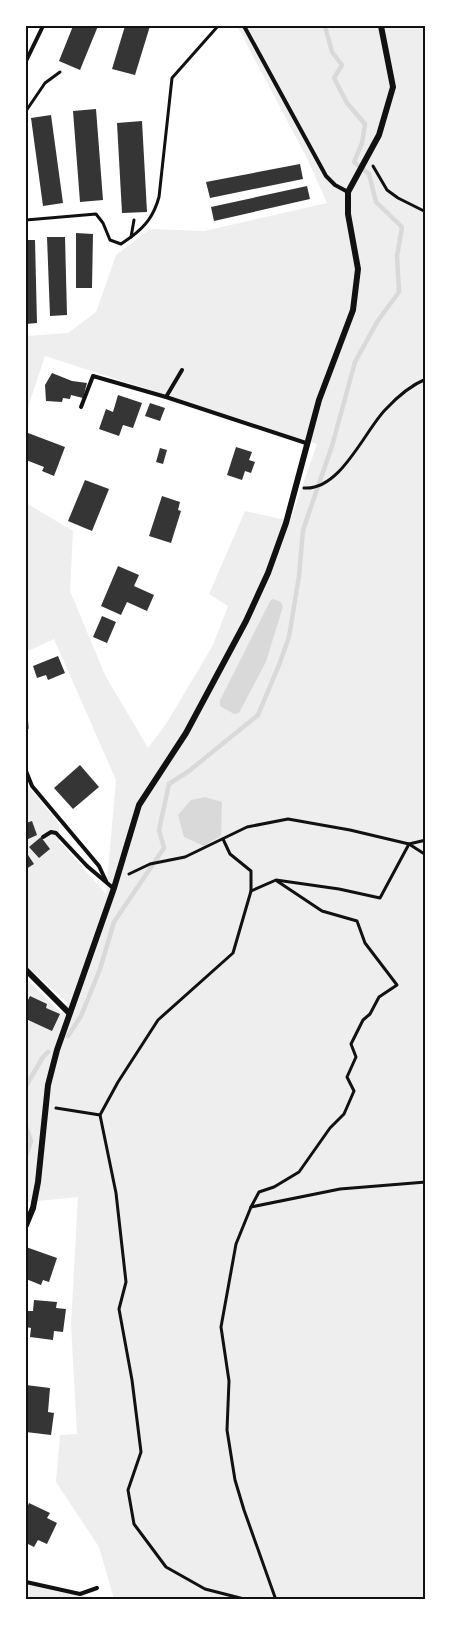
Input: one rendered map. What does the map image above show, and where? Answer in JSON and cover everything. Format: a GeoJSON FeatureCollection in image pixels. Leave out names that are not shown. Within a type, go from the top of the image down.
{"type":"FeatureCollection","features":[{"type":"Feature","properties":{"kind":"street"},"geometry":{"type":"LineString","coordinates":[[26,1225],[33,1208],[38,1182],[48,1085],[54,1058],[114,888],[139,805],[186,733],[246,621],[268,573],[286,523],[319,400],[353,310],[358,269],[348,214],[348,192],[379,135],[393,87],[381,26]]}},
{"type":"Feature","properties":{"kind":"street"},"geometry":{"type":"LineString","coordinates":[[26,970],[69,1013]]}},
{"type":"Feature","properties":{"kind":"lane"},"geometry":{"type":"LineString","coordinates":[[26,62],[43,26]]}},
{"type":"Feature","properties":{"kind":"lane"},"geometry":{"type":"LineString","coordinates":[[244,26],[326,176],[335,185],[348,192]]}},
{"type":"Feature","properties":{"kind":"lane"},"geometry":{"type":"LineString","coordinates":[[166,397],[182,370]]}},
{"type":"Feature","properties":{"kind":"lane"},"geometry":{"type":"LineString","coordinates":[[81,408],[93,376],[166,397],[306,443]]}},
{"type":"Feature","properties":{"kind":"lane"},"geometry":{"type":"LineString","coordinates":[[26,735],[26,771],[32,786],[99,866],[106,881]]}},
{"type":"Feature","properties":{"kind":"lane"},"geometry":{"type":"LineString","coordinates":[[43,837],[51,832],[56,833],[87,866],[114,888]]}},
{"type":"Feature","properties":{"kind":"lane"},"geometry":{"type":"LineString","coordinates":[[26,1582],[80,1594],[97,1588]]}},
{"type":"Feature","properties":{"kind":"path"},"geometry":{"type":"LineString","coordinates":[[26,220],[96,214],[103,223],[110,240],[121,244],[142,229],[154,214],[159,197],[172,78],[218,26]]}},
{"type":"Feature","properties":{"kind":"path"},"geometry":{"type":"LineString","coordinates":[[26,111],[45,83],[60,72]]}},
{"type":"Feature","properties":{"kind":"path"},"geometry":{"type":"LineString","coordinates":[[366,159],[387,190],[426,212]]}},
{"type":"Feature","properties":{"kind":"path"},"geometry":{"type":"LineString","coordinates":[[131,237],[134,220]]}},
{"type":"Feature","properties":{"kind":"path"},"geometry":{"type":"LineString","coordinates":[[310,488],[329,481],[360,446],[383,411],[411,385],[426,379]]}},
{"type":"Feature","properties":{"kind":"path"},"geometry":{"type":"LineString","coordinates":[[26,712],[26,735]]}},
{"type":"Feature","properties":{"kind":"path"},"geometry":{"type":"LineString","coordinates":[[116,880],[150,864],[185,857],[247,827],[288,819],[409,844],[426,855]]}},
{"type":"Feature","properties":{"kind":"path"},"geometry":{"type":"LineString","coordinates":[[222,839],[230,854],[251,871],[251,891],[233,953],[158,1020],[118,1082],[100,1115],[116,1193],[126,1282],[119,1309],[132,1380],[141,1452],[128,1490],[134,1524],[166,1566],[205,1589],[248,1599]]}},
{"type":"Feature","properties":{"kind":"path"},"geometry":{"type":"LineString","coordinates":[[251,891],[276,880],[339,889],[380,898],[409,844],[426,840]]}},
{"type":"Feature","properties":{"kind":"path"},"geometry":{"type":"LineString","coordinates":[[276,880],[322,911],[357,921],[365,943],[397,985],[379,997],[370,1014],[363,1020],[351,1044],[356,1057],[347,1077],[354,1091],[344,1114],[330,1128],[299,1172],[274,1187],[259,1192],[236,1244],[221,1327],[229,1381],[227,1430],[235,1480],[276,1599]]}},
{"type":"Feature","properties":{"kind":"path"},"geometry":{"type":"LineString","coordinates":[[46,1106],[100,1115]]}},
{"type":"Feature","properties":{"kind":"path"},"geometry":{"type":"LineString","coordinates":[[251,1207],[340,1189],[426,1182]]}},
{"type":"Feature","properties":{"kind":"shaded area"},"geometry":{"type":"Polygon","coordinates":[[[237,26],[425,26],[425,1599],[114,1599],[99,1547],[56,1482],[60,1435],[77,1434],[71,1324],[78,1197],[28,1202],[26,1206],[26,978],[61,1013],[68,1003],[26,966],[26,780],[29,787],[59,824],[59,841],[106,894],[116,780],[54,639],[26,652],[26,503],[73,531],[70,591],[105,675],[148,748],[166,724],[213,645],[228,606],[209,594],[245,511],[290,521],[317,444],[45,356],[26,413],[26,336],[68,333],[96,312],[116,255],[150,229],[204,231],[327,203],[307,158],[237,26]],[[270,601],[220,700],[239,713],[266,662],[283,607],[270,601]]]}},
{"type":"Feature","properties":{"kind":"shaded area"},"geometry":{"type":"Polygon","coordinates":[[[273,599],[281,602],[283,607],[266,662],[239,713],[234,714],[220,706],[220,700],[273,599]]]}},
{"type":"Feature","properties":{"kind":"shaded area"},"geometry":{"type":"Polygon","coordinates":[[[205,797],[222,802],[221,836],[204,846],[184,837],[178,815],[191,800],[205,797]]]}},
{"type":"Feature","properties":{"kind":"shaded area"},"geometry":{"type":"Polygon","coordinates":[[[26,1581],[100,1599],[26,1599],[26,1581]]]}},
{"type":"Feature","properties":{"kind":"building"},"geometry":{"type":"Polygon","coordinates":[[[73,26],[98,26],[80,70],[59,61],[73,26]]]}},
{"type":"Feature","properties":{"kind":"building"},"geometry":{"type":"Polygon","coordinates":[[[125,26],[150,26],[135,75],[112,69],[125,26]]]}},
{"type":"Feature","properties":{"kind":"building"},"geometry":{"type":"Polygon","coordinates":[[[96,109],[103,200],[80,202],[73,111],[96,109]]]}},
{"type":"Feature","properties":{"kind":"building"},"geometry":{"type":"Polygon","coordinates":[[[51,115],[63,203],[43,206],[31,118],[51,115]]]}},
{"type":"Feature","properties":{"kind":"building"},"geometry":{"type":"Polygon","coordinates":[[[142,121],[147,212],[122,213],[117,123],[142,121]]]}},
{"type":"Feature","properties":{"kind":"building"},"geometry":{"type":"Polygon","coordinates":[[[300,164],[303,179],[210,198],[206,182],[300,164]]]}},
{"type":"Feature","properties":{"kind":"building"},"geometry":{"type":"Polygon","coordinates":[[[307,186],[310,199],[214,221],[211,207],[307,186]]]}},
{"type":"Feature","properties":{"kind":"building"},"geometry":{"type":"Polygon","coordinates":[[[76,233],[93,234],[92,288],[76,288],[76,233]]]}},
{"type":"Feature","properties":{"kind":"building"},"geometry":{"type":"Polygon","coordinates":[[[47,237],[65,237],[67,315],[50,316],[47,237]]]}},
{"type":"Feature","properties":{"kind":"building"},"geometry":{"type":"Polygon","coordinates":[[[26,240],[35,240],[37,323],[26,324],[26,240]]]}},
{"type":"Feature","properties":{"kind":"building"},"geometry":{"type":"Polygon","coordinates":[[[52,373],[72,381],[87,383],[83,398],[71,395],[70,399],[63,398],[62,402],[46,401],[45,385],[52,373]]]}},
{"type":"Feature","properties":{"kind":"building"},"geometry":{"type":"Polygon","coordinates":[[[118,395],[142,403],[133,428],[123,425],[119,436],[99,429],[106,409],[113,412],[118,395]]]}},
{"type":"Feature","properties":{"kind":"building"},"geometry":{"type":"Polygon","coordinates":[[[150,403],[165,408],[160,421],[145,416],[150,403]]]}},
{"type":"Feature","properties":{"kind":"building"},"geometry":{"type":"Polygon","coordinates":[[[28,433],[65,447],[54,476],[42,471],[44,467],[26,460],[28,433]]]}},
{"type":"Feature","properties":{"kind":"building"},"geometry":{"type":"Polygon","coordinates":[[[236,447],[252,452],[249,460],[255,462],[251,473],[245,471],[242,480],[227,475],[236,447]]]}},
{"type":"Feature","properties":{"kind":"building"},"geometry":{"type":"Polygon","coordinates":[[[160,448],[167,450],[163,464],[156,462],[160,448]]]}},
{"type":"Feature","properties":{"kind":"building"},"geometry":{"type":"Polygon","coordinates":[[[85,480],[109,489],[92,531],[68,521],[85,480]]]}},
{"type":"Feature","properties":{"kind":"building"},"geometry":{"type":"Polygon","coordinates":[[[162,496],[180,502],[178,510],[181,511],[171,543],[149,536],[162,496]]]}},
{"type":"Feature","properties":{"kind":"building"},"geometry":{"type":"Polygon","coordinates":[[[118,566],[139,575],[134,586],[154,595],[147,611],[127,602],[121,615],[101,606],[118,566]]]}},
{"type":"Feature","properties":{"kind":"building"},"geometry":{"type":"Polygon","coordinates":[[[102,616],[116,622],[107,643],[93,637],[102,616]]]}},
{"type":"Feature","properties":{"kind":"building"},"geometry":{"type":"Polygon","coordinates":[[[58,656],[65,673],[48,680],[46,675],[37,678],[33,666],[58,656]]]}},
{"type":"Feature","properties":{"kind":"building"},"geometry":{"type":"Polygon","coordinates":[[[80,765],[99,787],[73,809],[54,788],[80,765]]]}},
{"type":"Feature","properties":{"kind":"building"},"geometry":{"type":"Polygon","coordinates":[[[32,821],[37,835],[26,840],[26,823],[32,821]]]}},
{"type":"Feature","properties":{"kind":"building"},"geometry":{"type":"Polygon","coordinates":[[[41,837],[50,849],[39,858],[29,847],[41,837]]]}},
{"type":"Feature","properties":{"kind":"building"},"geometry":{"type":"Polygon","coordinates":[[[28,855],[34,864],[26,869],[26,857],[28,855]]]}},
{"type":"Feature","properties":{"kind":"building"},"geometry":{"type":"Polygon","coordinates":[[[30,996],[47,1004],[46,1008],[60,1014],[52,1031],[26,1019],[26,1004],[30,996]]]}},
{"type":"Feature","properties":{"kind":"building"},"geometry":{"type":"Polygon","coordinates":[[[26,1247],[57,1258],[49,1282],[43,1280],[41,1285],[26,1279],[26,1247]]]}},
{"type":"Feature","properties":{"kind":"building"},"geometry":{"type":"Polygon","coordinates":[[[34,1300],[57,1302],[56,1308],[66,1309],[63,1332],[54,1331],[53,1340],[30,1337],[31,1328],[26,1327],[28,1311],[33,1311],[34,1300]]]}},
{"type":"Feature","properties":{"kind":"building"},"geometry":{"type":"Polygon","coordinates":[[[26,1385],[50,1388],[48,1412],[54,1413],[51,1435],[26,1432],[26,1385]]]}},
{"type":"Feature","properties":{"kind":"building"},"geometry":{"type":"Polygon","coordinates":[[[29,1503],[50,1513],[47,1518],[57,1523],[47,1544],[38,1540],[34,1547],[26,1543],[26,1510],[29,1503]]]}},
{"type":"Feature","properties":{"kind":"waterway"},"geometry":{"type":"LineString","coordinates":[[68,1036],[81,1016],[100,969],[114,922],[164,848],[159,830],[169,784],[189,771],[258,715],[289,637],[299,576],[303,530],[332,446],[355,362],[377,322],[399,292],[397,256],[402,227],[376,202],[369,174],[354,162],[362,143],[365,124],[347,103],[334,78],[342,65],[332,52],[325,26]]}},
{"type":"Feature","properties":{"kind":"waterway"},"geometry":{"type":"LineString","coordinates":[[26,1086],[48,1052]]}},
{"type":"Feature","properties":{"kind":"waterway"},"geometry":{"type":"LineString","coordinates":[[26,1127],[31,1141],[26,1156]]}}]}
